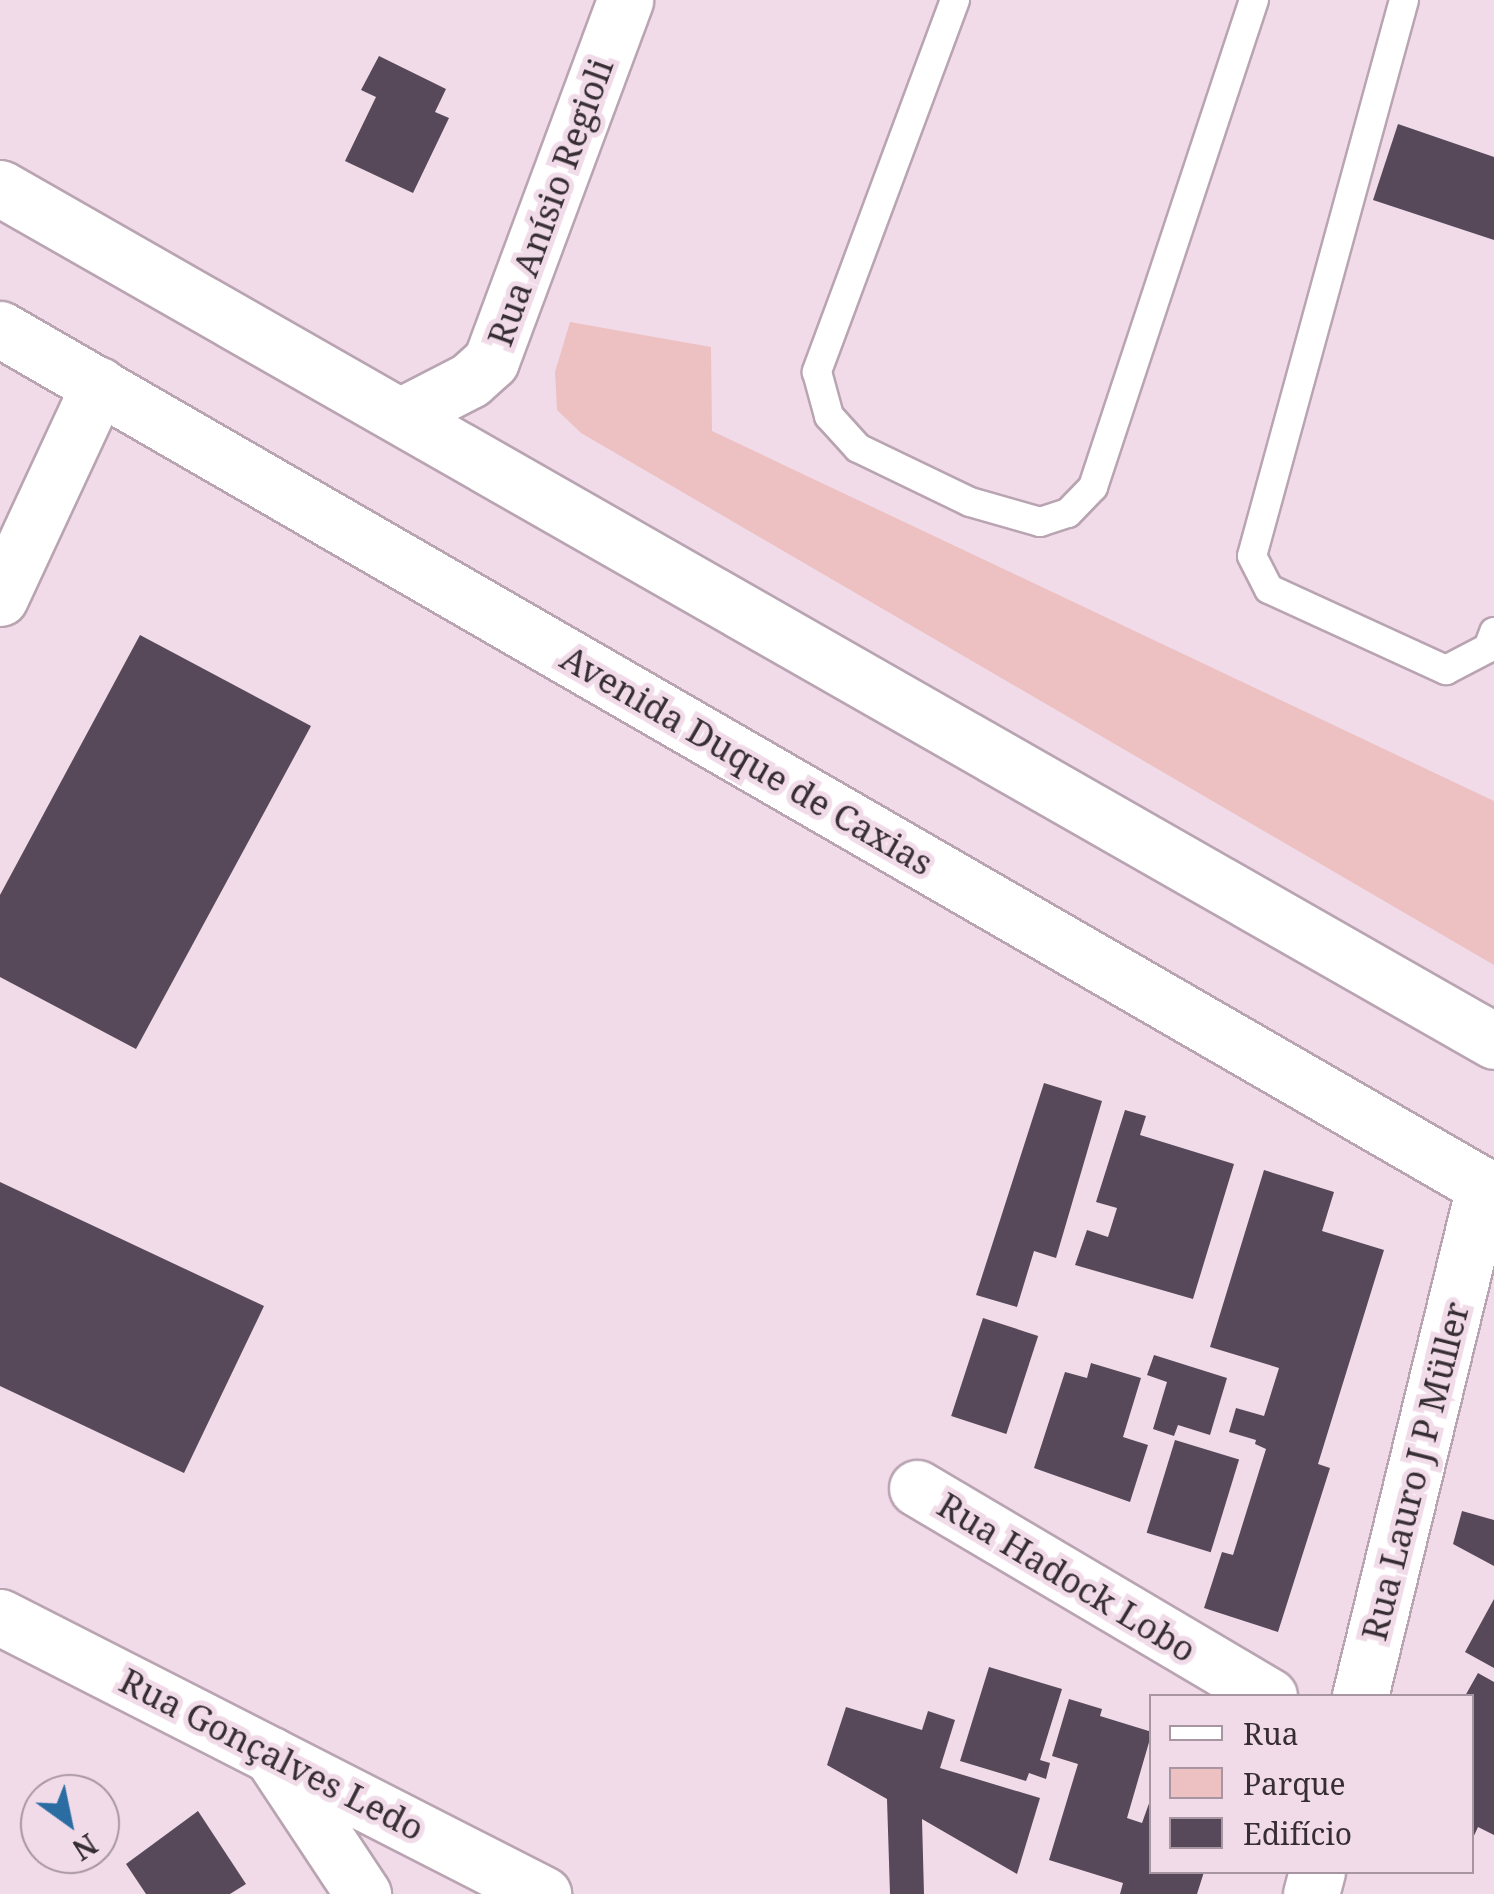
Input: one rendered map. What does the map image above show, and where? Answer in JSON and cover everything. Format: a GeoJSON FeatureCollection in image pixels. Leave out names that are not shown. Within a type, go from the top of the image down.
{"type":"FeatureCollection","features":[{"type":"Feature","properties":{"kind":"main road","name":"Rua Anísio Regioli"},"geometry":{"type":"LineString","coordinates":[[402,415],[470,380],[491,361],[625,0]]}},
{"type":"Feature","properties":{"kind":"main road"},"geometry":{"type":"LineString","coordinates":[[0,188],[1494,1041]]}},
{"type":"Feature","properties":{"kind":"main road","name":"Avenida Duque de Caxias"},"geometry":{"type":"LineString","coordinates":[[0,330],[1489,1189]]}},
{"type":"Feature","properties":{"kind":"main road"},"geometry":{"type":"LineString","coordinates":[[0,598],[99,385]]}},
{"type":"Feature","properties":{"kind":"main road","name":"Rua Lauro J P Müller"},"geometry":{"type":"LineString","coordinates":[[1361,1694],[1489,1189]]}},
{"type":"Feature","properties":{"kind":"main road","name":"Rua Hadock Lobo"},"geometry":{"type":"LineString","coordinates":[[917,1488],[1266,1694]]}},
{"type":"Feature","properties":{"kind":"main road","name":"Rua Gonçalves Ledo"},"geometry":{"type":"LineString","coordinates":[[0,1616],[267,1749],[543,1894]]}},
{"type":"Feature","properties":{"kind":"main road"},"geometry":{"type":"LineString","coordinates":[[267,1749],[363,1894]]}},
{"type":"Feature","properties":{"kind":"lane"},"geometry":{"type":"LineString","coordinates":[[955,0],[816,372],[829,416],[858,448],[970,502],[1040,522],[1068,513],[1094,487],[1254,0]]}},
{"type":"Feature","properties":{"kind":"lane"},"geometry":{"type":"LineString","coordinates":[[1404,0],[1252,556],[1269,589],[1446,670],[1488,648],[1494,632]]}},
{"type":"Feature","properties":{"kind":"green space"},"geometry":{"type":"Polygon","coordinates":[[[570,322],[711,347],[712,431],[1494,801],[1494,965],[581,433],[557,410],[555,372],[570,322]]]}},
{"type":"Feature","properties":{"kind":"building"},"geometry":{"type":"Polygon","coordinates":[[[379,56],[446,89],[435,112],[449,118],[413,193],[345,161],[376,97],[361,90],[379,56]]]}},
{"type":"Feature","properties":{"kind":"building"},"geometry":{"type":"Polygon","coordinates":[[[1398,124],[1494,157],[1494,240],[1373,200],[1398,124]]]}},
{"type":"Feature","properties":{"kind":"building"},"geometry":{"type":"Polygon","coordinates":[[[140,635],[311,726],[136,1049],[0,977],[0,895],[140,635]]]}},
{"type":"Feature","properties":{"kind":"building"},"geometry":{"type":"Polygon","coordinates":[[[1044,1083],[1102,1101],[1056,1258],[1034,1251],[1017,1307],[976,1295],[1044,1083]]]}},
{"type":"Feature","properties":{"kind":"building"},"geometry":{"type":"Polygon","coordinates":[[[1125,1110],[1146,1116],[1140,1135],[1234,1164],[1193,1299],[1075,1265],[1087,1230],[1108,1237],[1117,1208],[1096,1202],[1125,1110]]]}},
{"type":"Feature","properties":{"kind":"building"},"geometry":{"type":"Polygon","coordinates":[[[1264,1170],[1334,1192],[1322,1231],[1384,1250],[1318,1464],[1330,1468],[1278,1632],[1204,1608],[1222,1552],[1233,1555],[1266,1449],[1255,1444],[1256,1440],[1229,1432],[1236,1408],[1264,1416],[1279,1368],[1210,1347],[1264,1170]]]}},
{"type":"Feature","properties":{"kind":"building"},"geometry":{"type":"Polygon","coordinates":[[[0,1182],[264,1306],[184,1473],[0,1386],[0,1182]]]}},
{"type":"Feature","properties":{"kind":"building"},"geometry":{"type":"Polygon","coordinates":[[[983,1318],[1038,1336],[1006,1434],[951,1416],[983,1318]]]}},
{"type":"Feature","properties":{"kind":"building"},"geometry":{"type":"Polygon","coordinates":[[[1154,1355],[1227,1378],[1210,1435],[1178,1425],[1174,1436],[1153,1429],[1167,1382],[1147,1375],[1154,1355]]]}},
{"type":"Feature","properties":{"kind":"building"},"geometry":{"type":"Polygon","coordinates":[[[1091,1363],[1141,1378],[1123,1437],[1148,1445],[1130,1502],[1034,1468],[1065,1372],[1087,1378],[1091,1363]]]}},
{"type":"Feature","properties":{"kind":"building"},"geometry":{"type":"Polygon","coordinates":[[[1175,1440],[1239,1460],[1211,1552],[1147,1533],[1175,1440]]]}},
{"type":"Feature","properties":{"kind":"building"},"geometry":{"type":"Polygon","coordinates":[[[1462,1511],[1494,1520],[1494,1566],[1453,1544],[1462,1511]]]}},
{"type":"Feature","properties":{"kind":"building"},"geometry":{"type":"Polygon","coordinates":[[[1494,1599],[1494,1668],[1465,1652],[1494,1599]]]}},
{"type":"Feature","properties":{"kind":"building"},"geometry":{"type":"Polygon","coordinates":[[[989,1667],[1062,1689],[1040,1760],[1050,1763],[1046,1779],[1029,1773],[1026,1781],[960,1761],[989,1667]]]}},
{"type":"Feature","properties":{"kind":"building"},"geometry":{"type":"Polygon","coordinates":[[[1478,1673],[1494,1682],[1494,1835],[1478,1827],[1474,1836],[1474,1694],[1466,1694],[1478,1673]]]}},
{"type":"Feature","properties":{"kind":"building"},"geometry":{"type":"Polygon","coordinates":[[[1069,1699],[1102,1709],[1100,1716],[1149,1731],[1127,1818],[1142,1823],[1149,1803],[1149,1874],[1203,1874],[1197,1894],[1120,1894],[1123,1883],[1049,1860],[1078,1764],[1052,1756],[1069,1699]]]}},
{"type":"Feature","properties":{"kind":"building"},"geometry":{"type":"Polygon","coordinates":[[[846,1707],[922,1730],[928,1711],[955,1720],[940,1768],[1040,1798],[1017,1874],[922,1819],[924,1894],[890,1894],[887,1799],[827,1765],[846,1707]]]}},
{"type":"Feature","properties":{"kind":"building"},"geometry":{"type":"Polygon","coordinates":[[[198,1811],[246,1884],[230,1894],[146,1894],[126,1864],[198,1811]]]}}]}
